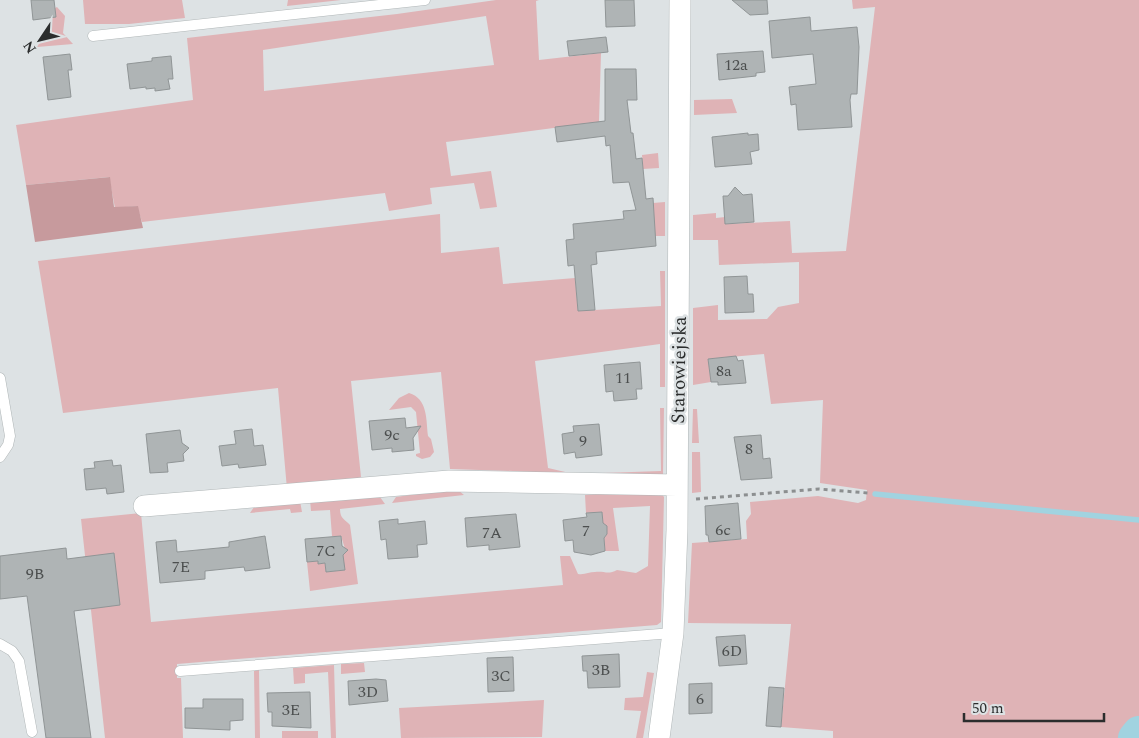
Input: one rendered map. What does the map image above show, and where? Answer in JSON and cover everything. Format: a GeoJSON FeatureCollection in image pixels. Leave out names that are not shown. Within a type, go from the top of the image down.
{"type":"FeatureCollection","features":[{"type":"Feature","properties":{"kind":"street","name":"Starowiejska"},"geometry":{"type":"LineString","coordinates":[[659,738],[673,633],[677,493],[680,0]]}},
{"type":"Feature","properties":{"kind":"street"},"geometry":{"type":"LineString","coordinates":[[144,506],[449,481],[677,493]]}},
{"type":"Feature","properties":{"kind":"lane"},"geometry":{"type":"LineString","coordinates":[[93,36],[425,0]]}},
{"type":"Feature","properties":{"kind":"lane"},"geometry":{"type":"LineString","coordinates":[[0,378],[10,436],[8,445],[0,457]]}},
{"type":"Feature","properties":{"kind":"lane"},"geometry":{"type":"LineString","coordinates":[[180,671],[673,633]]}},
{"type":"Feature","properties":{"kind":"lane"},"geometry":{"type":"LineString","coordinates":[[0,644],[12,651],[19,661],[32,732]]}},
{"type":"Feature","properties":{"kind":"path"},"geometry":{"type":"LineString","coordinates":[[677,493],[819,489],[868,493]]}},
{"type":"Feature","properties":{"kind":"shaded area"},"geometry":{"type":"Polygon","coordinates":[[[83,0],[182,0],[185,18],[129,24],[85,24],[83,0]]]}},
{"type":"Feature","properties":{"kind":"shaded area"},"geometry":{"type":"Polygon","coordinates":[[[288,0],[341,0],[287,6],[288,0]]]}},
{"type":"Feature","properties":{"kind":"shaded area"},"geometry":{"type":"Polygon","coordinates":[[[496,0],[539,0],[536,1],[539,60],[601,53],[599,122],[446,142],[451,176],[491,171],[497,207],[480,209],[474,183],[430,188],[432,204],[389,211],[385,193],[142,222],[137,206],[115,208],[109,177],[26,185],[16,125],[193,100],[187,38],[397,14],[496,0]],[[486,16],[263,50],[264,91],[494,65],[486,16]]]}},
{"type":"Feature","properties":{"kind":"shaded area"},"geometry":{"type":"Polygon","coordinates":[[[852,0],[1139,0],[1139,738],[833,738],[833,731],[781,727],[791,624],[688,623],[692,543],[747,539],[746,521],[751,514],[750,502],[818,496],[858,503],[866,500],[867,490],[820,483],[823,400],[771,404],[764,354],[708,359],[711,382],[693,385],[693,308],[718,305],[718,320],[767,319],[778,307],[799,303],[799,262],[719,265],[718,240],[693,240],[693,215],[716,213],[716,218],[725,217],[725,224],[790,221],[792,253],[846,251],[875,7],[853,9],[852,0]]]}},
{"type":"Feature","properties":{"kind":"shaded area"},"geometry":{"type":"Polygon","coordinates":[[[57,7],[65,16],[63,33],[73,44],[37,47],[55,8],[57,7]]]}},
{"type":"Feature","properties":{"kind":"shaded area"},"geometry":{"type":"Polygon","coordinates":[[[732,99],[737,113],[694,115],[694,100],[732,99]]]}},
{"type":"Feature","properties":{"kind":"shaded area"},"geometry":{"type":"Polygon","coordinates":[[[658,153],[659,168],[643,169],[642,155],[658,153]]]}},
{"type":"Feature","properties":{"kind":"shaded area"},"geometry":{"type":"Polygon","coordinates":[[[110,177],[114,207],[138,206],[143,228],[35,242],[26,185],[110,177]]]}},
{"type":"Feature","properties":{"kind":"shaded area"},"geometry":{"type":"Polygon","coordinates":[[[665,202],[665,236],[655,236],[653,203],[665,202]]]}},
{"type":"Feature","properties":{"kind":"shaded area"},"geometry":{"type":"Polygon","coordinates":[[[440,214],[441,253],[499,247],[503,284],[575,278],[578,311],[661,306],[660,271],[665,271],[665,387],[660,387],[660,344],[535,361],[548,468],[574,474],[661,471],[660,408],[664,408],[663,474],[549,475],[513,471],[450,469],[441,372],[351,381],[361,477],[354,482],[287,489],[278,388],[63,413],[38,261],[440,214]]]}},
{"type":"Feature","properties":{"kind":"shaded area"},"geometry":{"type":"Polygon","coordinates":[[[409,393],[420,400],[425,410],[428,436],[431,439],[434,452],[430,457],[422,459],[416,456],[416,454],[420,453],[416,412],[411,407],[389,410],[399,398],[409,393]]]}},
{"type":"Feature","properties":{"kind":"shaded area"},"geometry":{"type":"Polygon","coordinates":[[[693,409],[697,409],[699,443],[692,443],[693,409]]]}},
{"type":"Feature","properties":{"kind":"shaded area"},"geometry":{"type":"Polygon","coordinates":[[[692,452],[700,452],[701,492],[692,493],[692,452]]]}},
{"type":"Feature","properties":{"kind":"shaded area"},"geometry":{"type":"Polygon","coordinates":[[[451,489],[458,490],[464,495],[392,503],[396,497],[451,489]]]}},
{"type":"Feature","properties":{"kind":"shaded area"},"geometry":{"type":"Polygon","coordinates":[[[659,490],[664,497],[661,622],[657,625],[177,664],[177,678],[181,678],[183,738],[105,738],[81,519],[141,513],[151,622],[563,585],[560,556],[570,556],[578,574],[593,572],[609,573],[617,570],[636,573],[648,566],[650,506],[613,508],[619,551],[605,551],[604,538],[607,534],[607,527],[603,523],[602,512],[586,513],[585,495],[659,490]]]}},
{"type":"Feature","properties":{"kind":"shaded area"},"geometry":{"type":"Polygon","coordinates":[[[380,497],[385,504],[340,509],[342,517],[350,525],[358,584],[310,591],[307,562],[318,561],[319,564],[325,563],[326,572],[344,570],[343,555],[346,552],[341,536],[332,536],[330,510],[311,511],[310,500],[380,497]]]}},
{"type":"Feature","properties":{"kind":"shaded area"},"geometry":{"type":"Polygon","coordinates":[[[300,501],[302,512],[291,513],[290,509],[250,513],[254,507],[300,501]]]}},
{"type":"Feature","properties":{"kind":"shaded area"},"geometry":{"type":"Polygon","coordinates":[[[364,663],[365,672],[341,674],[341,664],[364,663]]]}},
{"type":"Feature","properties":{"kind":"shaded area"},"geometry":{"type":"Polygon","coordinates":[[[334,665],[336,738],[331,738],[328,672],[305,674],[305,683],[294,684],[293,668],[334,665]]]}},
{"type":"Feature","properties":{"kind":"shaded area"},"geometry":{"type":"Polygon","coordinates":[[[259,670],[260,738],[255,738],[254,671],[259,670]]]}},
{"type":"Feature","properties":{"kind":"shaded area"},"geometry":{"type":"Polygon","coordinates":[[[647,672],[654,673],[643,738],[636,738],[641,711],[624,710],[625,698],[643,697],[647,672]]]}},
{"type":"Feature","properties":{"kind":"shaded area"},"geometry":{"type":"Polygon","coordinates":[[[544,700],[542,737],[401,738],[399,708],[544,700]]]}},
{"type":"Feature","properties":{"kind":"shaded area"},"geometry":{"type":"Polygon","coordinates":[[[282,731],[318,731],[318,738],[282,738],[282,731]]]}},
{"type":"Feature","properties":{"kind":"building"},"geometry":{"type":"Polygon","coordinates":[[[31,0],[54,0],[56,17],[33,20],[31,0]]]}},
{"type":"Feature","properties":{"kind":"building"},"geometry":{"type":"Polygon","coordinates":[[[605,0],[634,0],[635,26],[606,27],[605,0]]]}},
{"type":"Feature","properties":{"kind":"building"},"geometry":{"type":"Polygon","coordinates":[[[732,0],[767,0],[768,14],[750,15],[732,0]]]}},
{"type":"Feature","properties":{"kind":"building"},"geometry":{"type":"Polygon","coordinates":[[[810,17],[811,31],[857,27],[859,47],[857,94],[851,94],[850,100],[852,127],[798,130],[796,104],[791,105],[789,87],[816,84],[813,54],[772,58],[769,21],[810,17]]]}},
{"type":"Feature","properties":{"kind":"building"},"geometry":{"type":"Polygon","coordinates":[[[606,37],[608,52],[569,56],[567,41],[606,37]]]}},
{"type":"Feature","properties":{"kind":"building"},"geometry":{"type":"Polygon","coordinates":[[[763,51],[765,72],[756,73],[756,76],[719,80],[717,54],[763,51]]]}},
{"type":"Feature","properties":{"kind":"building"},"geometry":{"type":"Polygon","coordinates":[[[70,54],[72,70],[68,70],[71,97],[48,100],[43,57],[70,54]]]}},
{"type":"Feature","properties":{"kind":"building"},"geometry":{"type":"Polygon","coordinates":[[[171,56],[173,79],[168,79],[170,89],[155,91],[155,88],[146,89],[146,87],[130,89],[127,64],[152,61],[152,58],[171,56]]]}},
{"type":"Feature","properties":{"kind":"building"},"geometry":{"type":"Polygon","coordinates":[[[605,69],[636,69],[637,100],[627,100],[636,159],[642,158],[646,199],[653,198],[656,246],[596,252],[597,264],[591,265],[595,310],[578,311],[574,265],[568,266],[566,240],[574,239],[573,224],[624,219],[623,211],[636,210],[629,182],[613,183],[610,145],[606,146],[605,136],[557,142],[555,127],[605,121],[605,69]]]}},
{"type":"Feature","properties":{"kind":"building"},"geometry":{"type":"Polygon","coordinates":[[[748,133],[748,135],[758,134],[759,150],[750,152],[752,164],[715,167],[712,137],[748,133]]]}},
{"type":"Feature","properties":{"kind":"building"},"geometry":{"type":"Polygon","coordinates":[[[735,187],[743,195],[752,194],[754,222],[725,224],[723,196],[728,196],[735,187]]]}},
{"type":"Feature","properties":{"kind":"building"},"geometry":{"type":"Polygon","coordinates":[[[747,276],[748,294],[753,294],[754,312],[725,313],[724,277],[747,276]]]}},
{"type":"Feature","properties":{"kind":"building"},"geometry":{"type":"Polygon","coordinates":[[[736,356],[738,361],[743,360],[746,383],[718,385],[718,382],[711,382],[708,359],[736,356]]]}},
{"type":"Feature","properties":{"kind":"building"},"geometry":{"type":"Polygon","coordinates":[[[640,362],[642,389],[636,389],[637,399],[614,401],[613,391],[606,392],[604,365],[640,362]]]}},
{"type":"Feature","properties":{"kind":"building"},"geometry":{"type":"Polygon","coordinates":[[[405,418],[406,428],[421,426],[413,438],[414,450],[392,452],[392,448],[372,450],[369,421],[405,418]]]}},
{"type":"Feature","properties":{"kind":"building"},"geometry":{"type":"Polygon","coordinates":[[[599,424],[602,455],[576,458],[575,452],[564,454],[562,434],[574,432],[573,426],[599,424]]]}},
{"type":"Feature","properties":{"kind":"building"},"geometry":{"type":"Polygon","coordinates":[[[252,429],[254,446],[263,445],[266,465],[239,468],[238,464],[222,466],[219,446],[236,444],[234,431],[252,429]]]}},
{"type":"Feature","properties":{"kind":"building"},"geometry":{"type":"Polygon","coordinates":[[[180,430],[182,443],[189,448],[183,454],[184,461],[167,463],[168,472],[150,473],[146,434],[180,430]]]}},
{"type":"Feature","properties":{"kind":"building"},"geometry":{"type":"Polygon","coordinates":[[[761,435],[763,459],[770,458],[772,478],[741,480],[734,437],[761,435]]]}},
{"type":"Feature","properties":{"kind":"building"},"geometry":{"type":"Polygon","coordinates":[[[112,460],[113,466],[121,465],[124,492],[107,494],[106,488],[86,490],[84,469],[95,468],[94,462],[112,460]]]}},
{"type":"Feature","properties":{"kind":"building"},"geometry":{"type":"Polygon","coordinates":[[[738,503],[741,539],[709,542],[708,535],[706,535],[705,506],[738,503]]]}},
{"type":"Feature","properties":{"kind":"building"},"geometry":{"type":"Polygon","coordinates":[[[602,512],[603,523],[607,526],[607,534],[604,538],[605,551],[591,555],[574,552],[573,540],[565,541],[563,520],[587,517],[586,513],[602,512]]]}},
{"type":"Feature","properties":{"kind":"building"},"geometry":{"type":"Polygon","coordinates":[[[516,514],[520,547],[489,550],[489,545],[467,547],[465,518],[516,514]]]}},
{"type":"Feature","properties":{"kind":"building"},"geometry":{"type":"Polygon","coordinates":[[[398,519],[398,524],[425,521],[427,544],[417,545],[418,557],[388,559],[386,539],[381,540],[379,521],[398,519]]]}},
{"type":"Feature","properties":{"kind":"building"},"geometry":{"type":"Polygon","coordinates":[[[265,536],[270,568],[245,571],[244,567],[205,571],[205,579],[160,583],[156,542],[176,540],[177,552],[229,547],[229,542],[265,536]]]}},
{"type":"Feature","properties":{"kind":"building"},"geometry":{"type":"Polygon","coordinates":[[[341,536],[342,546],[348,550],[343,555],[345,570],[326,572],[325,563],[318,564],[318,561],[307,562],[305,539],[341,536]]]}},
{"type":"Feature","properties":{"kind":"building"},"geometry":{"type":"Polygon","coordinates":[[[66,548],[67,559],[114,553],[120,605],[74,611],[91,738],[46,738],[27,596],[0,599],[0,556],[66,548]]]}},
{"type":"Feature","properties":{"kind":"building"},"geometry":{"type":"Polygon","coordinates":[[[745,635],[747,664],[719,666],[716,637],[745,635]]]}},
{"type":"Feature","properties":{"kind":"building"},"geometry":{"type":"Polygon","coordinates":[[[619,654],[620,687],[588,688],[587,671],[583,671],[582,656],[619,654]]]}},
{"type":"Feature","properties":{"kind":"building"},"geometry":{"type":"Polygon","coordinates":[[[513,657],[514,691],[488,692],[487,658],[513,657]]]}},
{"type":"Feature","properties":{"kind":"building"},"geometry":{"type":"Polygon","coordinates":[[[386,680],[388,701],[349,705],[348,681],[386,680]]]}},
{"type":"Feature","properties":{"kind":"building"},"geometry":{"type":"Polygon","coordinates":[[[712,683],[712,713],[689,714],[689,684],[712,683]]]}},
{"type":"Feature","properties":{"kind":"building"},"geometry":{"type":"Polygon","coordinates":[[[769,687],[784,688],[781,727],[766,726],[769,687]]]}},
{"type":"Feature","properties":{"kind":"building"},"geometry":{"type":"Polygon","coordinates":[[[310,692],[311,728],[272,726],[272,712],[268,712],[267,693],[310,692]]]}},
{"type":"Feature","properties":{"kind":"building"},"geometry":{"type":"Polygon","coordinates":[[[203,699],[243,699],[243,720],[230,721],[230,730],[185,728],[185,708],[203,708],[203,699]]]}},
{"type":"Feature","properties":{"kind":"waterway"},"geometry":{"type":"LineString","coordinates":[[875,494],[1139,520]]}},
{"type":"Feature","properties":{"kind":"waterway"},"geometry":{"type":"LineString","coordinates":[[1135,738],[1139,733]]}}]}
